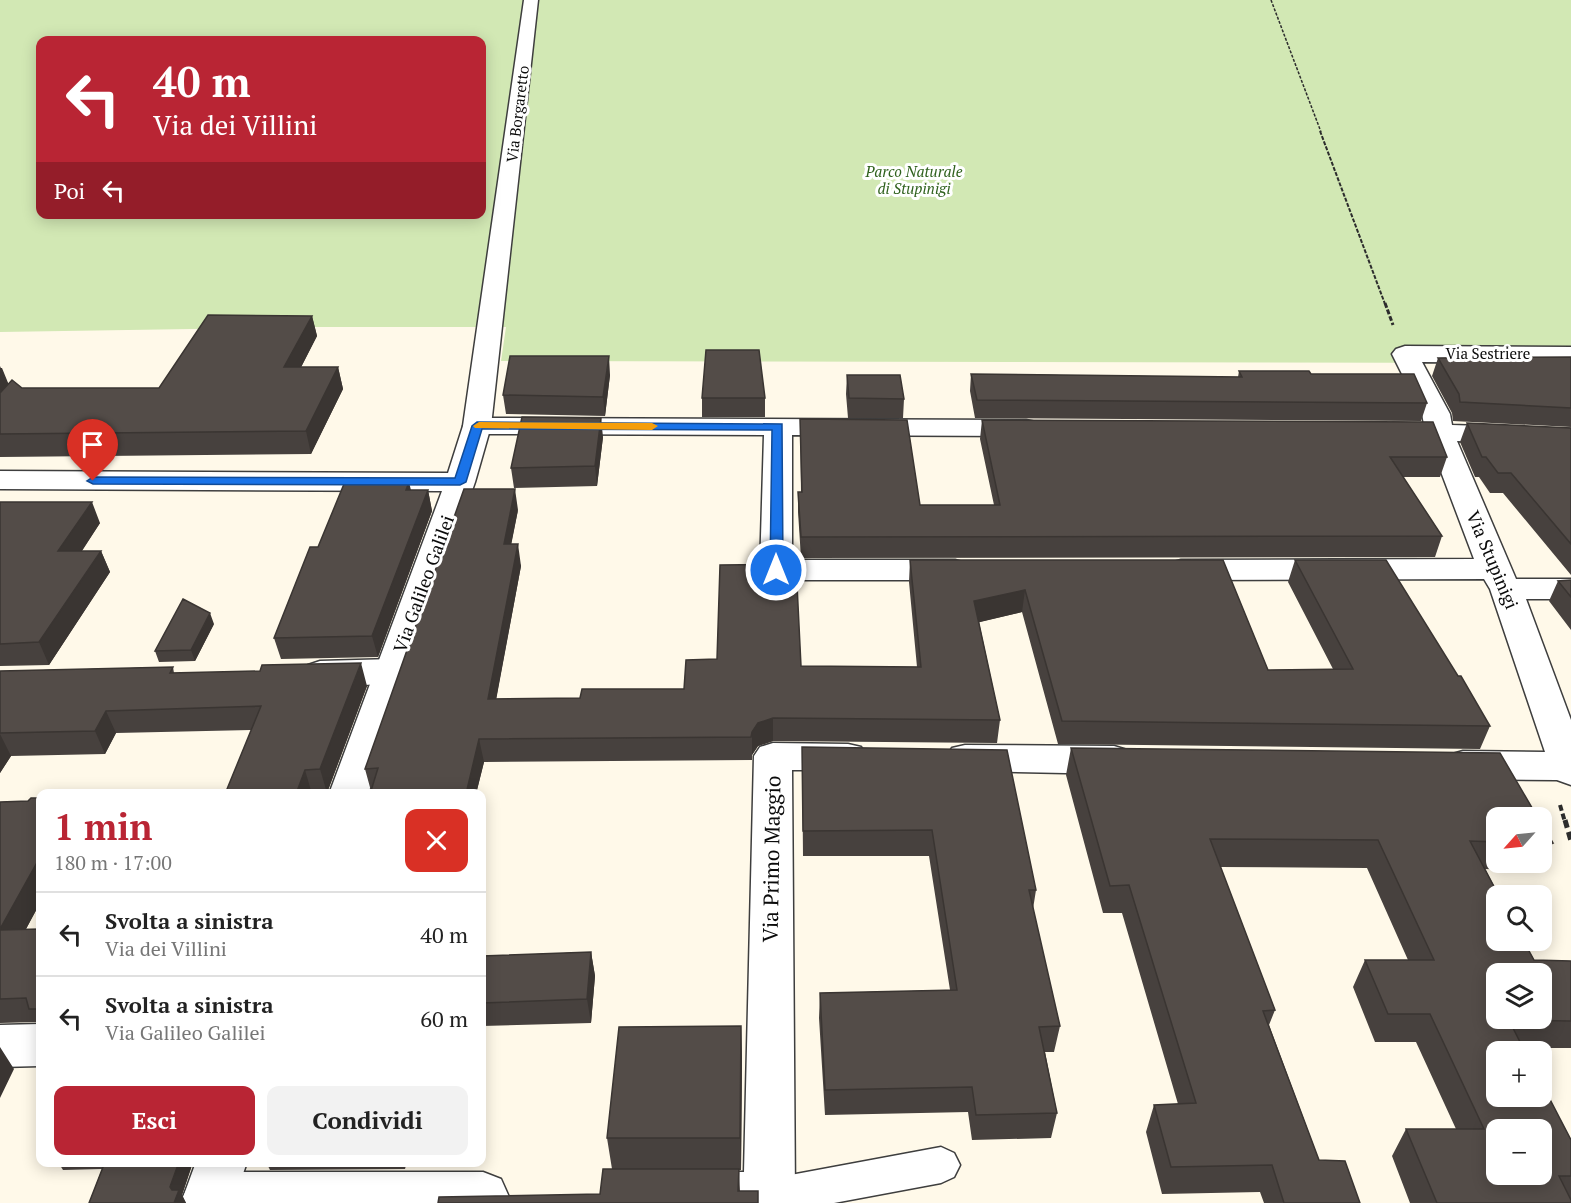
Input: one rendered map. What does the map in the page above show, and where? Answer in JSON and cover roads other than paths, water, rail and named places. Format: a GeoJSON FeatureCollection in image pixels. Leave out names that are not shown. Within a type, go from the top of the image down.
{"type":"FeatureCollection","features":[{"type":"Feature","properties":{"kind":"street","name":"Via Borgaretto"},"geometry":{"type":"LineString","coordinates":[[504,227],[531,0]]}},
{"type":"Feature","properties":{"kind":"street","name":"Via Galileo Galilei"},"geometry":{"type":"LineString","coordinates":[[350,789],[460,482],[477,426],[504,227]]}},
{"type":"Feature","properties":{"kind":"street","name":"Via Sestriere"},"geometry":{"type":"LineString","coordinates":[[1405,354],[1571,355]]}},
{"type":"Feature","properties":{"kind":"street","name":"Via Stupinigi"},"geometry":{"type":"LineString","coordinates":[[1405,354],[1436,414],[1439,431],[1500,579],[1570,769]]}},
{"type":"Feature","properties":{"kind":"street"},"geometry":{"type":"LineString","coordinates":[[477,426],[1051,428]]}},
{"type":"Feature","properties":{"kind":"street"},"geometry":{"type":"LineString","coordinates":[[778,426],[776,570],[979,570]]}},
{"type":"Feature","properties":{"kind":"street"},"geometry":{"type":"LineString","coordinates":[[1371,430],[1571,437]]}},
{"type":"Feature","properties":{"kind":"street"},"geometry":{"type":"LineString","coordinates":[[0,480],[460,482]]}},
{"type":"Feature","properties":{"kind":"street"},"geometry":{"type":"LineString","coordinates":[[1158,570],[1500,579],[1571,589]]}},
{"type":"Feature","properties":{"kind":"street"},"geometry":{"type":"LineString","coordinates":[[286,673],[393,671]]}},
{"type":"Feature","properties":{"kind":"street","name":"Via Primo Maggio"},"geometry":{"type":"LineString","coordinates":[[769,1197],[774,756],[881,757]]}},
{"type":"Feature","properties":{"kind":"street"},"geometry":{"type":"LineString","coordinates":[[928,758],[1155,761]]}},
{"type":"Feature","properties":{"kind":"street"},"geometry":{"type":"LineString","coordinates":[[1429,765],[1570,769]]}},
{"type":"Feature","properties":{"kind":"street"},"geometry":{"type":"LineString","coordinates":[[0,1046],[36,1045]]}},
{"type":"Feature","properties":{"kind":"street"},"geometry":{"type":"LineString","coordinates":[[213,1188],[519,1197]]}},
{"type":"Feature","properties":{"kind":"street"},"geometry":{"type":"LineString","coordinates":[[674,1197],[769,1197]]}},
{"type":"Feature","properties":{"kind":"lane"},"geometry":{"type":"LineString","coordinates":[[769,1197],[941,1165]]}},
{"type":"Feature","properties":{"kind":"park label","name":"Parco Naturale di Stupinigi"},"geometry":{"type":"Point","coordinates":[914,180]}}]}
